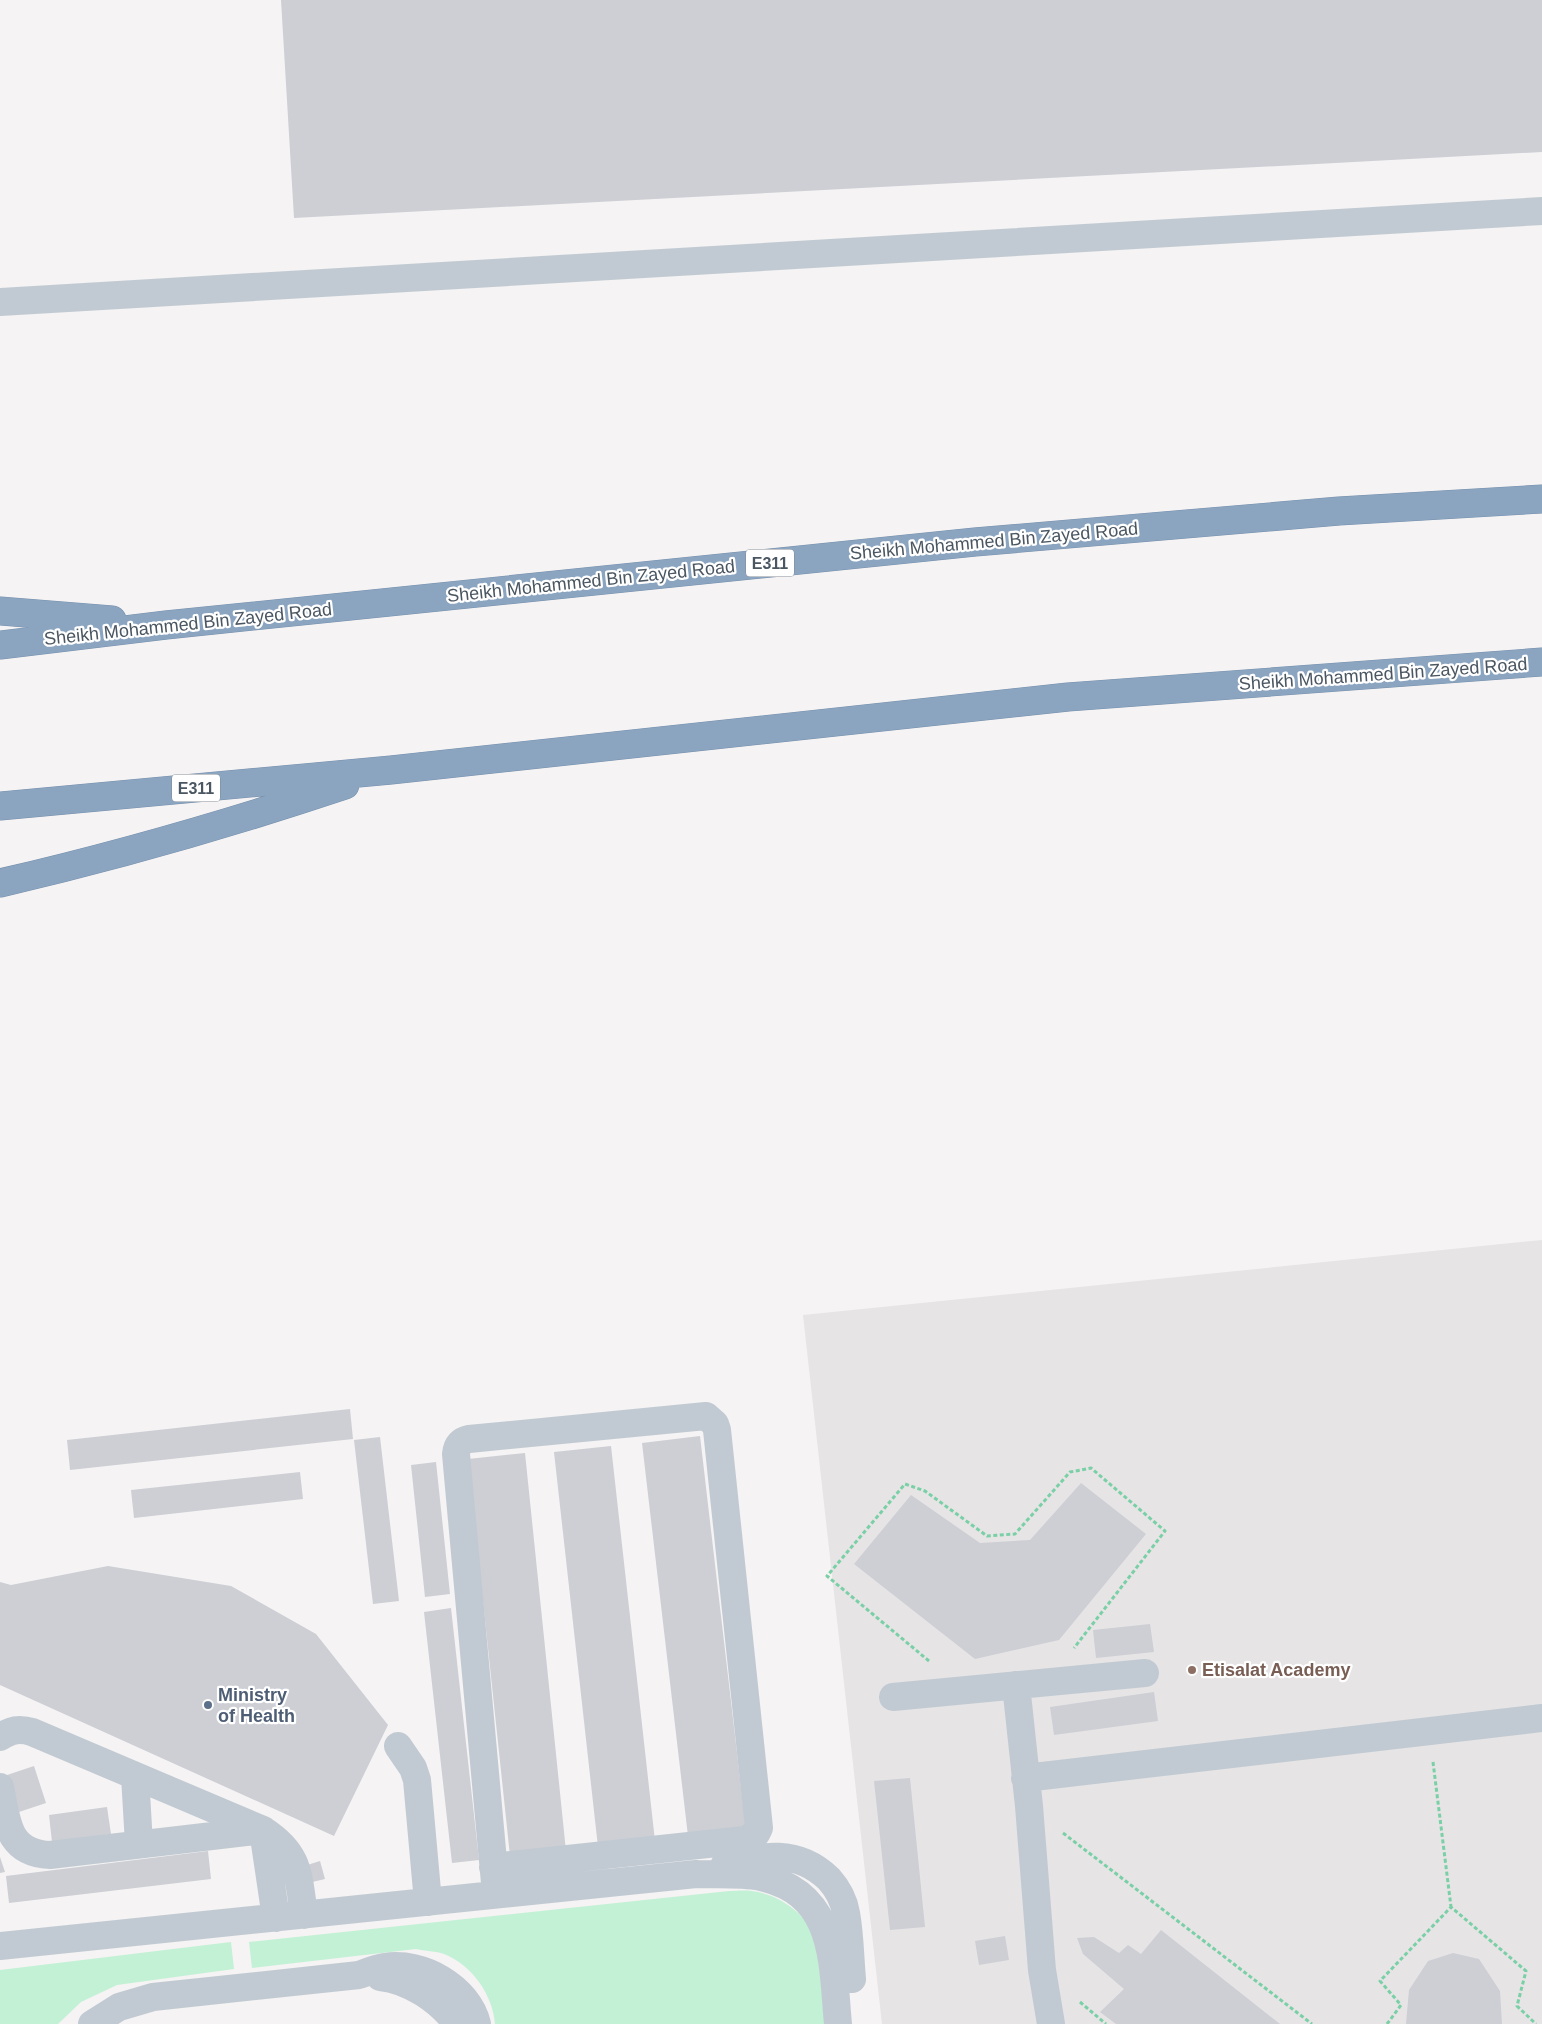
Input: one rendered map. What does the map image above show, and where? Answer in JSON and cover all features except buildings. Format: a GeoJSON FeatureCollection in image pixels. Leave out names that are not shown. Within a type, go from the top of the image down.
{"type":"FeatureCollection","features":[{"type":"Feature","properties":{"kind":"highway","name":"Sheikh Mohammed Bin Zayed Road"},"geometry":{"type":"LineString","coordinates":[[0,645],[166,625],[975,542],[1339,511],[1542,499]]}},
{"type":"Feature","properties":{"kind":"highway"},"geometry":{"type":"LineString","coordinates":[[0,611],[166,625]]}},
{"type":"Feature","properties":{"kind":"highway","name":"Sheikh Mohammed Bin Zayed Road"},"geometry":{"type":"LineString","coordinates":[[0,806],[391,770],[1068,697],[1542,662]]}},
{"type":"Feature","properties":{"kind":"highway"},"geometry":{"type":"LineString","coordinates":[[0,883],[96,860],[245,818],[391,770]]}},
{"type":"Feature","properties":{"kind":"street"},"geometry":{"type":"LineString","coordinates":[[0,302],[1542,211]]}},
{"type":"Feature","properties":{"kind":"street"},"geometry":{"type":"LineString","coordinates":[[493,1867],[751,1838],[759,1828],[715,1424],[706,1416],[469,1439],[459,1443],[456,1448],[493,1867],[496,1894]]}},
{"type":"Feature","properties":{"kind":"street"},"geometry":{"type":"LineString","coordinates":[[893,1697],[1145,1673]]}},
{"type":"Feature","properties":{"kind":"street"},"geometry":{"type":"LineString","coordinates":[[1016,1685],[1029,1806],[1042,1970],[1051,2024]]}},
{"type":"Feature","properties":{"kind":"street"},"geometry":{"type":"LineString","coordinates":[[1025,1778],[1542,1718]]}},
{"type":"Feature","properties":{"kind":"street"},"geometry":{"type":"LineString","coordinates":[[0,1737],[9,1731],[21,1729],[263,1830],[286,1848],[294,1861],[298,1874],[304,1915]]}},
{"type":"Feature","properties":{"kind":"street"},"geometry":{"type":"LineString","coordinates":[[398,1746],[413,1768],[417,1780],[428,1902]]}},
{"type":"Feature","properties":{"kind":"street"},"geometry":{"type":"LineString","coordinates":[[135,1776],[139,1844]]}},
{"type":"Feature","properties":{"kind":"street"},"geometry":{"type":"LineString","coordinates":[[0,1787],[11,1834],[18,1844],[38,1854],[50,1855],[263,1830]]}},
{"type":"Feature","properties":{"kind":"street"},"geometry":{"type":"LineString","coordinates":[[263,1830],[276,1918]]}},
{"type":"Feature","properties":{"kind":"street"},"geometry":{"type":"LineString","coordinates":[[673,1848],[686,1875]]}},
{"type":"Feature","properties":{"kind":"street"},"geometry":{"type":"LineString","coordinates":[[0,1946],[686,1875],[746,1860],[770,1856],[789,1857],[806,1863],[822,1873],[833,1884],[841,1897],[846,1912],[844,1991],[838,2024]]}},
{"type":"Feature","properties":{"kind":"street"},"geometry":{"type":"LineString","coordinates":[[359,1975],[385,1966],[413,1967],[439,1977],[460,1994],[476,2017],[477,2024]]}},
{"type":"Feature","properties":{"kind":"street"},"geometry":{"type":"LineString","coordinates":[[92,2024],[119,2007],[153,1997],[359,1975],[387,1978],[413,1987],[436,2002],[457,2024]]}},
{"type":"Feature","properties":{"kind":"street"},"geometry":{"type":"LineString","coordinates":[[844,1991],[856,2024]]}},
{"type":"Feature","properties":{"kind":"path"},"geometry":{"type":"LineString","coordinates":[[965,1690],[827,1576],[905,1484],[925,1491],[986,1536],[1015,1534],[1070,1472],[1091,1468],[1165,1531],[1047,1682]]}},
{"type":"Feature","properties":{"kind":"path"},"geometry":{"type":"LineString","coordinates":[[1429,1731],[1451,1907],[1526,1971],[1517,2006],[1536,2024]]}},
{"type":"Feature","properties":{"kind":"path"},"geometry":{"type":"LineString","coordinates":[[1029,1806],[1312,2024]]}},
{"type":"Feature","properties":{"kind":"path"},"geometry":{"type":"LineString","coordinates":[[1387,2024],[1401,2005],[1380,1981],[1451,1907]]}},
{"type":"Feature","properties":{"kind":"shaded area","name":"Etisalat Academy"},"geometry":{"type":"Polygon","coordinates":[[[1542,1240],[1542,2024],[882,2024],[803,1315],[1542,1240]]]}},
{"type":"Feature","properties":{"kind":"green space"},"geometry":{"type":"Polygon","coordinates":[[[729,1891],[752,1891],[770,1896],[795,1910],[808,1925],[816,1941],[818,1952],[822,1977],[825,2024],[495,2024],[490,2002],[472,1973],[444,1954],[416,1949],[252,1968],[249,1942],[729,1891]]]}},
{"type":"Feature","properties":{"kind":"green space"},"geometry":{"type":"Polygon","coordinates":[[[231,1942],[234,1969],[117,1985],[81,2002],[58,2024],[0,2024],[0,1970],[231,1942]]]}},
{"type":"Feature","properties":{"kind":"place","name":"Etisalat Academy"},"geometry":{"type":"Point","coordinates":[1192,1670]}},
{"type":"Feature","properties":{"kind":"place","name":"Ministry of Health"},"geometry":{"type":"Point","coordinates":[208,1705]}}]}
